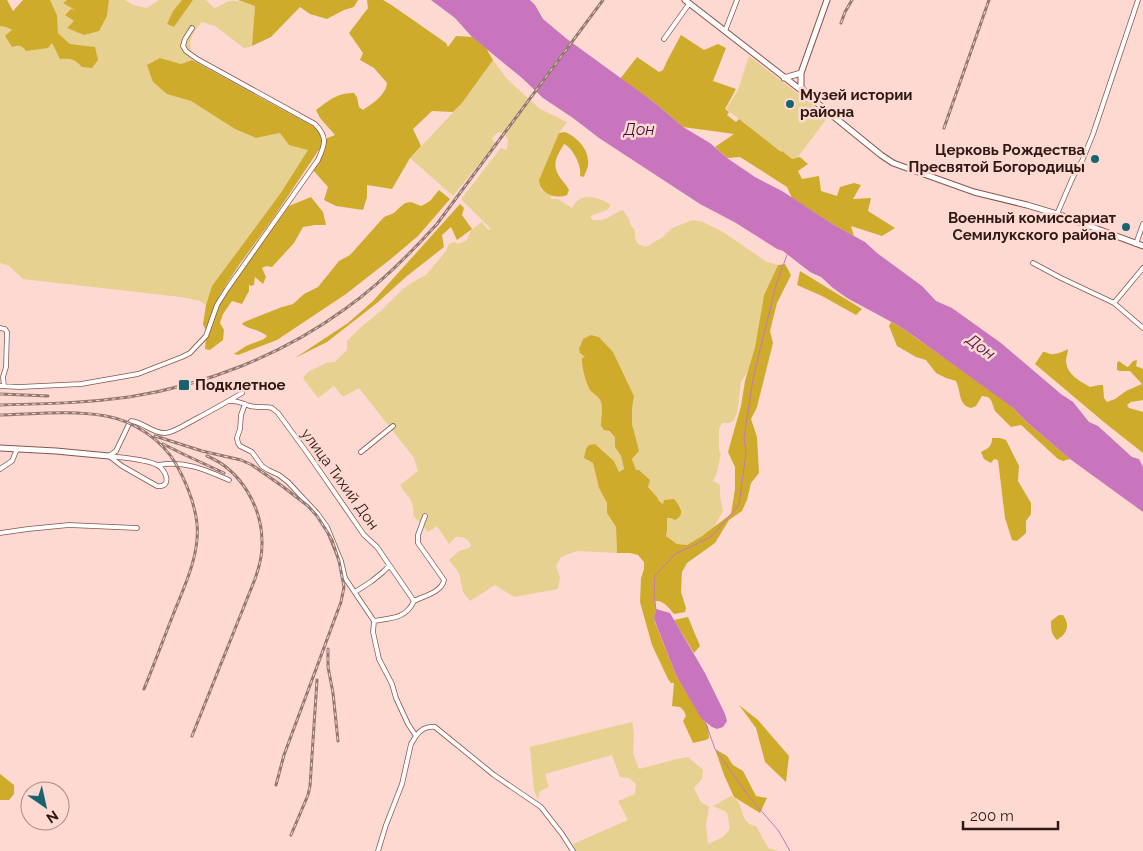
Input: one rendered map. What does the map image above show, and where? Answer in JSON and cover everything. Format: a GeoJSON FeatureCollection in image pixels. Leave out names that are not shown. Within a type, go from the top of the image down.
{"type":"FeatureCollection","features":[{"type":"Feature","properties":{"kind":"street"},"geometry":{"type":"LineString","coordinates":[[725,31],[737,0]]}},
{"type":"Feature","properties":{"kind":"street"},"geometry":{"type":"LineString","coordinates":[[806,94],[801,87],[800,73],[826,0]]}},
{"type":"Feature","properties":{"kind":"street"},"geometry":{"type":"LineString","coordinates":[[1057,214],[1093,134],[1138,0]]}},
{"type":"Feature","properties":{"kind":"street"},"geometry":{"type":"LineString","coordinates":[[664,39],[688,2],[893,163],[974,192],[1057,214],[1143,246]]}},
{"type":"Feature","properties":{"kind":"street"},"geometry":{"type":"LineString","coordinates":[[0,328],[4,328],[7,332],[6,367],[2,386],[19,387],[81,384],[138,374],[190,353],[206,336],[217,306],[226,289],[318,160],[325,139],[316,124],[197,59],[186,50],[183,46],[192,28]]}},
{"type":"Feature","properties":{"kind":"street"},"geometry":{"type":"LineString","coordinates":[[784,78],[800,73]]}},
{"type":"Feature","properties":{"kind":"street"},"geometry":{"type":"LineString","coordinates":[[1136,244],[1143,224]]}},
{"type":"Feature","properties":{"kind":"street"},"geometry":{"type":"LineString","coordinates":[[1033,262],[1061,278],[1114,303],[1143,328]]}},
{"type":"Feature","properties":{"kind":"street"},"geometry":{"type":"LineString","coordinates":[[1114,303],[1143,268]]}},
{"type":"Feature","properties":{"kind":"street"},"geometry":{"type":"LineString","coordinates":[[109,456],[116,451],[131,421],[166,433],[177,430],[242,393]]}},
{"type":"Feature","properties":{"kind":"street","name":"улица Тихий Дон"},"geometry":{"type":"LineString","coordinates":[[229,400],[236,400],[256,407],[272,408],[278,413],[364,535],[376,547],[414,601]]}},
{"type":"Feature","properties":{"kind":"street"},"geometry":{"type":"LineString","coordinates":[[245,404],[237,438],[238,443],[252,452],[262,466],[288,482],[317,512],[327,527],[345,578],[374,621],[379,659],[392,684],[400,707],[416,736]]}},
{"type":"Feature","properties":{"kind":"street"},"geometry":{"type":"LineString","coordinates":[[361,452],[393,426]]}},
{"type":"Feature","properties":{"kind":"street"},"geometry":{"type":"LineString","coordinates":[[0,448],[128,458],[159,465],[184,464],[197,467],[229,480]]}},
{"type":"Feature","properties":{"kind":"street"},"geometry":{"type":"LineString","coordinates":[[0,469],[12,460],[17,450]]}},
{"type":"Feature","properties":{"kind":"street"},"geometry":{"type":"LineString","coordinates":[[109,456],[122,466],[161,487],[167,482],[166,475],[159,465]]}},
{"type":"Feature","properties":{"kind":"street"},"geometry":{"type":"LineString","coordinates":[[374,621],[405,614],[411,608],[414,601],[442,588],[444,584],[444,580],[418,543],[418,535],[425,516]]}},
{"type":"Feature","properties":{"kind":"street"},"geometry":{"type":"LineString","coordinates":[[0,533],[69,525],[138,528]]}},
{"type":"Feature","properties":{"kind":"street"},"geometry":{"type":"LineString","coordinates":[[355,592],[372,581],[389,566]]}},
{"type":"Feature","properties":{"kind":"street"},"geometry":{"type":"LineString","coordinates":[[378,851],[402,784],[410,749],[420,730],[435,727],[494,775],[541,807],[573,851]]}},
{"type":"Feature","properties":{"kind":"shaded area"},"geometry":{"type":"Polygon","coordinates":[[[0,0],[7,0],[13,11],[23,0],[50,0],[57,15],[58,33],[70,44],[95,47],[98,60],[92,68],[82,67],[72,60],[60,59],[52,43],[48,48],[26,51],[20,46],[12,47],[5,36],[12,30],[0,26],[0,0]]]}},
{"type":"Feature","properties":{"kind":"shaded area"},"geometry":{"type":"Polygon","coordinates":[[[50,0],[67,0],[64,2],[77,12],[65,15],[74,21],[107,16],[109,0],[125,0],[133,5],[147,8],[159,0],[182,0],[173,11],[167,24],[174,27],[193,0],[206,0],[214,8],[233,1],[255,6],[252,46],[244,48],[215,26],[202,22],[191,40],[192,60],[181,64],[160,58],[153,82],[167,93],[191,101],[235,129],[256,138],[280,133],[308,150],[280,194],[212,286],[206,305],[200,301],[181,297],[23,279],[9,266],[0,263],[0,26],[11,30],[19,45],[23,47],[52,43],[82,67],[70,44],[58,33],[57,15],[50,0]]]}},
{"type":"Feature","properties":{"kind":"shaded area"},"geometry":{"type":"Polygon","coordinates":[[[67,0],[109,0],[107,16],[99,31],[84,35],[67,28],[74,21],[65,15],[71,9],[75,10],[63,3],[67,0]]]}},
{"type":"Feature","properties":{"kind":"shaded area"},"geometry":{"type":"Polygon","coordinates":[[[182,0],[193,0],[174,27],[167,24],[173,11],[182,0]]]}},
{"type":"Feature","properties":{"kind":"shaded area"},"geometry":{"type":"Polygon","coordinates":[[[238,0],[358,0],[354,7],[327,19],[310,14],[300,7],[271,37],[252,46],[255,6],[238,0]]]}},
{"type":"Feature","properties":{"kind":"shaded area"},"geometry":{"type":"Polygon","coordinates":[[[367,0],[383,0],[390,4],[446,43],[448,47],[456,36],[472,37],[486,48],[493,60],[462,103],[453,112],[432,111],[413,129],[421,146],[410,158],[392,189],[367,185],[367,197],[363,210],[336,206],[324,200],[328,187],[312,169],[318,160],[325,139],[335,135],[320,118],[316,110],[329,100],[343,94],[354,93],[359,107],[363,110],[378,99],[386,87],[387,83],[374,68],[360,60],[363,53],[349,33],[368,8],[367,0]]]}},
{"type":"Feature","properties":{"kind":"shaded area"},"geometry":{"type":"Polygon","coordinates":[[[681,35],[704,50],[718,44],[726,48],[713,81],[736,89],[725,109],[729,112],[727,115],[736,122],[739,119],[792,159],[800,157],[808,164],[798,171],[802,179],[819,176],[821,191],[837,196],[840,187],[854,183],[861,185],[853,199],[871,198],[868,211],[895,228],[882,236],[851,226],[854,236],[792,198],[787,187],[740,157],[727,158],[715,147],[734,134],[683,127],[655,103],[620,79],[637,57],[659,72],[663,70],[681,35]]]}},
{"type":"Feature","properties":{"kind":"shaded area"},"geometry":{"type":"Polygon","coordinates":[[[749,56],[828,117],[782,178],[734,146],[748,126],[726,109],[738,90],[749,56]]]}},
{"type":"Feature","properties":{"kind":"shaded area"},"geometry":{"type":"Polygon","coordinates":[[[160,58],[181,64],[192,60],[318,129],[322,138],[322,145],[219,296],[206,331],[203,324],[212,286],[280,194],[308,150],[289,145],[280,133],[256,138],[235,129],[191,101],[167,94],[153,82],[147,65],[160,58]]]}},
{"type":"Feature","properties":{"kind":"shaded area"},"geometry":{"type":"Polygon","coordinates":[[[493,60],[507,79],[540,109],[567,122],[559,133],[539,180],[541,190],[551,195],[551,199],[558,199],[572,208],[579,200],[588,197],[600,199],[611,205],[607,210],[590,216],[593,220],[605,219],[623,210],[635,230],[635,238],[638,244],[646,247],[663,237],[672,228],[693,220],[703,222],[723,232],[767,262],[778,265],[764,295],[755,347],[748,371],[741,382],[737,413],[734,420],[730,423],[722,423],[719,429],[719,450],[721,454],[713,481],[720,485],[723,511],[713,529],[687,545],[677,544],[666,536],[667,518],[681,514],[681,508],[677,503],[664,504],[659,501],[648,487],[645,475],[636,470],[632,459],[636,455],[636,440],[631,417],[634,396],[613,352],[599,337],[591,335],[586,357],[582,358],[584,374],[590,390],[601,402],[601,426],[615,437],[615,447],[621,456],[624,470],[619,472],[614,461],[601,449],[586,449],[587,460],[593,463],[599,488],[607,503],[607,513],[616,527],[617,553],[577,551],[561,557],[556,566],[560,577],[558,589],[514,597],[495,585],[470,601],[463,592],[459,573],[449,560],[459,551],[469,548],[470,543],[465,538],[456,537],[449,544],[437,526],[428,532],[413,515],[412,502],[400,485],[418,471],[414,458],[359,388],[343,397],[334,386],[318,398],[303,378],[308,372],[326,363],[335,362],[347,350],[347,341],[403,289],[426,275],[446,251],[449,244],[454,242],[458,244],[467,240],[471,230],[482,222],[488,230],[491,229],[462,198],[501,148],[507,149],[508,139],[503,133],[498,132],[493,137],[492,140],[496,143],[453,196],[410,158],[462,103],[493,60]]]}},
{"type":"Feature","properties":{"kind":"shaded area"},"geometry":{"type":"Polygon","coordinates":[[[565,132],[574,137],[585,149],[588,166],[584,177],[580,176],[580,167],[576,158],[571,149],[564,144],[555,163],[559,176],[569,190],[567,195],[558,197],[545,192],[539,180],[559,133],[565,132]]]}},
{"type":"Feature","properties":{"kind":"shaded area"},"geometry":{"type":"Polygon","coordinates":[[[439,190],[450,199],[418,236],[392,258],[346,294],[277,340],[238,355],[234,354],[267,336],[245,326],[242,324],[244,322],[293,304],[304,294],[318,287],[339,261],[350,255],[384,217],[394,213],[405,203],[411,202],[421,206],[430,201],[439,190]]]}},
{"type":"Feature","properties":{"kind":"shaded area"},"geometry":{"type":"Polygon","coordinates":[[[311,197],[323,212],[326,225],[303,227],[294,243],[272,267],[266,266],[262,268],[266,277],[263,284],[255,277],[254,285],[250,286],[249,284],[249,291],[242,304],[232,301],[223,314],[220,323],[224,330],[223,340],[210,350],[205,349],[206,336],[225,292],[289,206],[311,197]]]}},
{"type":"Feature","properties":{"kind":"shaded area"},"geometry":{"type":"Polygon","coordinates":[[[460,204],[464,208],[462,215],[472,229],[457,240],[451,227],[442,235],[444,247],[327,342],[295,358],[348,323],[373,301],[460,204]]]}},
{"type":"Feature","properties":{"kind":"shaded area"},"geometry":{"type":"Polygon","coordinates":[[[785,264],[791,275],[777,303],[770,331],[773,343],[757,407],[751,419],[757,437],[759,473],[751,483],[742,511],[729,520],[715,543],[687,563],[682,572],[681,592],[686,608],[685,612],[674,614],[664,603],[655,601],[654,620],[676,675],[708,727],[709,738],[693,743],[683,721],[686,716],[684,711],[680,707],[672,706],[674,683],[671,683],[668,679],[652,645],[640,602],[644,562],[638,555],[617,553],[616,527],[607,513],[607,503],[599,488],[593,463],[584,458],[589,445],[595,444],[614,461],[619,472],[624,469],[621,456],[615,447],[615,437],[601,426],[601,402],[588,387],[582,365],[582,358],[585,357],[580,353],[579,349],[583,339],[591,335],[599,337],[613,352],[634,396],[632,424],[639,451],[632,459],[636,470],[639,470],[650,480],[648,487],[659,501],[663,504],[664,500],[674,499],[678,504],[681,513],[675,520],[667,518],[666,536],[677,544],[687,545],[731,514],[735,489],[735,467],[728,452],[755,347],[764,295],[778,265],[785,264]]]}},
{"type":"Feature","properties":{"kind":"shaded area"},"geometry":{"type":"Polygon","coordinates":[[[800,271],[862,309],[856,315],[822,296],[797,285],[800,271]]]}},
{"type":"Feature","properties":{"kind":"shaded area"},"geometry":{"type":"Polygon","coordinates":[[[891,322],[1001,398],[1070,459],[1063,461],[1058,459],[1021,425],[1011,427],[995,411],[988,397],[982,396],[976,406],[971,408],[964,404],[956,381],[936,373],[926,360],[916,357],[897,346],[889,326],[891,322]]]}},
{"type":"Feature","properties":{"kind":"shaded area"},"geometry":{"type":"Polygon","coordinates":[[[1068,349],[1066,361],[1071,374],[1090,387],[1103,385],[1104,398],[1107,402],[1142,384],[1130,371],[1117,370],[1117,363],[1119,361],[1127,367],[1137,360],[1136,366],[1143,369],[1143,400],[1131,402],[1127,405],[1129,408],[1143,412],[1143,453],[1035,364],[1043,352],[1056,354],[1068,349]]]}},
{"type":"Feature","properties":{"kind":"shaded area"},"geometry":{"type":"Polygon","coordinates":[[[992,438],[1006,440],[1019,466],[1018,481],[1031,503],[1031,514],[1026,521],[1026,533],[1017,541],[1012,540],[1005,518],[998,460],[994,459],[991,463],[984,459],[981,452],[990,446],[992,438]]]}},
{"type":"Feature","properties":{"kind":"shaded area"},"geometry":{"type":"Polygon","coordinates":[[[1059,615],[1063,615],[1067,622],[1067,629],[1064,635],[1057,640],[1052,631],[1051,621],[1059,615]]]}},
{"type":"Feature","properties":{"kind":"shaded area"},"geometry":{"type":"Polygon","coordinates":[[[688,617],[700,646],[694,653],[674,620],[688,617]]]}},
{"type":"Feature","properties":{"kind":"shaded area"},"geometry":{"type":"Polygon","coordinates":[[[739,705],[758,720],[789,756],[786,782],[765,762],[756,728],[739,705]]]}},
{"type":"Feature","properties":{"kind":"shaded area"},"geometry":{"type":"Polygon","coordinates":[[[632,722],[634,732],[633,753],[639,769],[688,757],[703,770],[702,779],[694,788],[701,802],[709,807],[706,825],[708,844],[723,837],[730,829],[727,812],[713,806],[731,796],[739,803],[746,821],[756,826],[768,848],[778,851],[576,851],[573,844],[628,820],[618,801],[635,794],[636,784],[629,778],[620,777],[612,755],[545,774],[549,787],[540,791],[538,800],[534,790],[530,747],[632,722]]]}},
{"type":"Feature","properties":{"kind":"shaded area"},"geometry":{"type":"Polygon","coordinates":[[[715,749],[727,756],[733,765],[743,771],[756,796],[767,798],[760,813],[734,797],[715,749]]]}},
{"type":"Feature","properties":{"kind":"shaded area"},"geometry":{"type":"Polygon","coordinates":[[[0,774],[14,785],[14,794],[9,800],[0,800],[0,774]]]}},
{"type":"Feature","properties":{"kind":"water","name":"Дон"},"geometry":{"type":"Polygon","coordinates":[[[431,0],[530,0],[543,19],[567,39],[655,103],[683,127],[710,143],[727,158],[755,177],[782,191],[834,225],[865,242],[922,286],[936,301],[952,308],[1001,343],[1073,402],[1089,422],[1098,426],[1132,457],[1139,459],[1143,467],[1143,512],[1070,459],[1012,407],[915,337],[899,326],[847,298],[821,277],[810,272],[783,251],[700,204],[599,138],[543,98],[472,37],[455,18],[431,0]]]}},
{"type":"Feature","properties":{"kind":"water"},"geometry":{"type":"Polygon","coordinates":[[[656,609],[670,613],[705,673],[725,714],[727,721],[723,727],[717,729],[712,727],[701,718],[676,675],[654,619],[656,609]]]}},
{"type":"Feature","properties":{"kind":"waterway"},"geometry":{"type":"LineString","coordinates":[[656,610],[654,595],[655,576],[675,554],[711,537],[739,505],[746,453],[744,438],[753,379],[776,285],[787,255]]}},
{"type":"Feature","properties":{"kind":"waterway"},"geometry":{"type":"LineString","coordinates":[[705,721],[715,749],[750,798],[778,830],[790,851]]}},
{"type":"Feature","properties":{"kind":"railway"},"geometry":{"type":"LineString","coordinates":[[0,405],[113,399],[158,392],[186,385],[242,366],[269,354],[296,340],[345,309],[382,280],[437,224],[603,0]]}},
{"type":"Feature","properties":{"kind":"railway"},"geometry":{"type":"LineString","coordinates":[[841,23],[852,0]]}},
{"type":"Feature","properties":{"kind":"railway"},"geometry":{"type":"LineString","coordinates":[[944,128],[989,0]]}},
{"type":"Feature","properties":{"kind":"railway"},"geometry":{"type":"LineString","coordinates":[[0,394],[48,396]]}},
{"type":"Feature","properties":{"kind":"railway"},"geometry":{"type":"LineString","coordinates":[[0,415],[80,413],[106,416],[127,422],[146,433],[163,447],[180,471],[190,493],[196,516],[196,547],[186,582],[144,689]]}},
{"type":"Feature","properties":{"kind":"railway"},"geometry":{"type":"LineString","coordinates":[[155,436],[202,451],[241,460],[252,465],[308,506],[317,516],[332,540],[339,561],[344,587],[341,602],[284,755],[276,785]]}},
{"type":"Feature","properties":{"kind":"railway"},"geometry":{"type":"LineString","coordinates":[[163,444],[224,473]]}},
{"type":"Feature","properties":{"kind":"railway"},"geometry":{"type":"LineString","coordinates":[[192,736],[255,579],[262,549],[259,517],[248,492],[230,471],[219,462],[207,456]]}},
{"type":"Feature","properties":{"kind":"railway"},"geometry":{"type":"LineString","coordinates":[[328,649],[328,667],[338,741]]}},
{"type":"Feature","properties":{"kind":"railway"},"geometry":{"type":"LineString","coordinates":[[291,835],[310,786],[317,680]]}},
{"type":"Feature","properties":{"kind":"place","name":"Музей истории района"},"geometry":{"type":"Point","coordinates":[790,104]}},
{"type":"Feature","properties":{"kind":"place","name":"Церковь Рождества Пресвятой Богородицы"},"geometry":{"type":"Point","coordinates":[1095,159]}},
{"type":"Feature","properties":{"kind":"place","name":"Военный комиссариат Семилукского района"},"geometry":{"type":"Point","coordinates":[1126,227]}},
{"type":"Feature","properties":{"kind":"place","name":"Подклетное"},"geometry":{"type":"Point","coordinates":[184,385]}}]}
